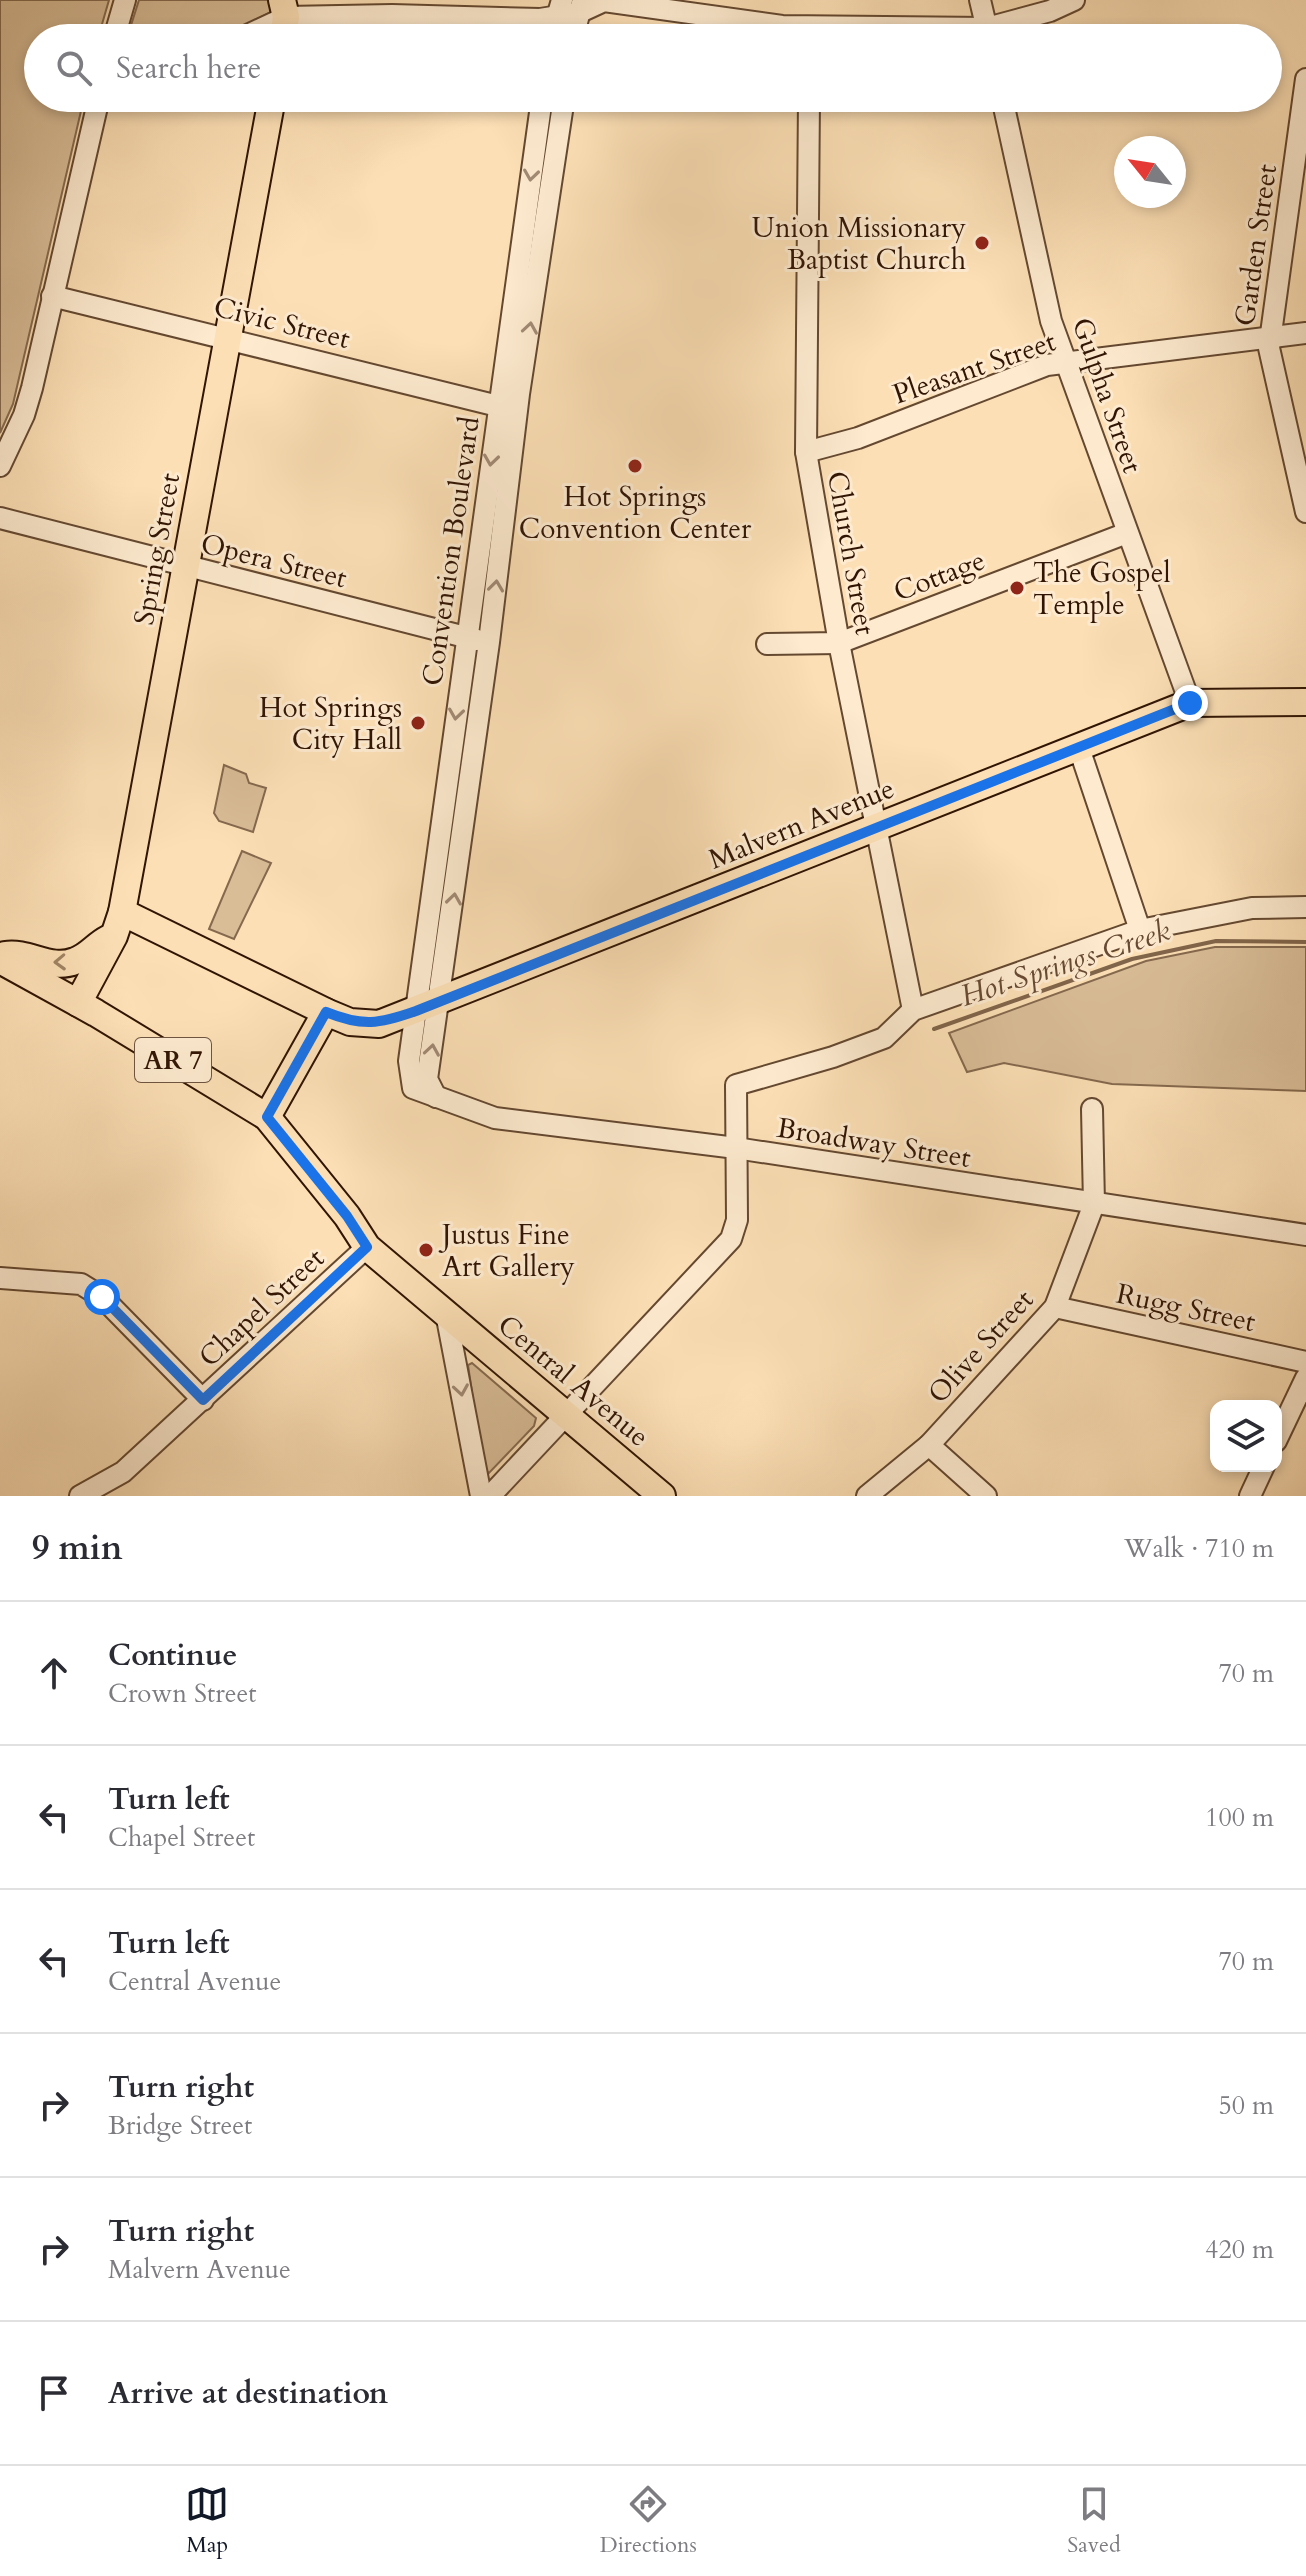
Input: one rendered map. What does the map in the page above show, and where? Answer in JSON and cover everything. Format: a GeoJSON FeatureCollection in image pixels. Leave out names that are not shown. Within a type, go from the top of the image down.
{"type":"FeatureCollection","features":[{"type":"Feature","properties":{"kind":"main road","name":"Spring Street"},"geometry":{"type":"LineString","coordinates":[[78,1003],[118,924],[269,112]]}},
{"type":"Feature","properties":{"kind":"main road","name":"Malvern Avenue"},"geometry":{"type":"LineString","coordinates":[[118,924],[350,1022],[379,1024],[1190,703],[1306,702]]}},
{"type":"Feature","properties":{"kind":"main road"},"geometry":{"type":"LineString","coordinates":[[0,958],[17,953],[51,964],[78,961],[118,924]]}},
{"type":"Feature","properties":{"kind":"main road","name":"Central Avenue"},"geometry":{"type":"LineString","coordinates":[[0,958],[267,1117],[347,1216],[367,1247],[662,1496]]}},
{"type":"Feature","properties":{"kind":"main road"},"geometry":{"type":"LineString","coordinates":[[267,1117],[326,1012]]}},
{"type":"Feature","properties":{"kind":"street"},"geometry":{"type":"LineString","coordinates":[[118,24],[125,0]]}},
{"type":"Feature","properties":{"kind":"street"},"geometry":{"type":"LineString","coordinates":[[980,0],[986,24]]}},
{"type":"Feature","properties":{"kind":"street"},"geometry":{"type":"LineString","coordinates":[[1013,24],[1074,0]]}},
{"type":"Feature","properties":{"kind":"street"},"geometry":{"type":"LineString","coordinates":[[284,18],[580,7],[604,1],[752,24]]}},
{"type":"Feature","properties":{"kind":"street","name":"Garden Street"},"geometry":{"type":"LineString","coordinates":[[1306,79],[1269,348],[1306,512]]}},
{"type":"Feature","properties":{"kind":"street"},"geometry":{"type":"LineString","coordinates":[[0,466],[24,415],[99,112]]}},
{"type":"Feature","properties":{"kind":"street","name":"Convention Boulevard"},"geometry":{"type":"LineString","coordinates":[[428,1006],[466,637],[540,112]]}},
{"type":"Feature","properties":{"kind":"street","name":"Convention Boulevard"},"geometry":{"type":"LineString","coordinates":[[428,1006],[489,642],[519,394],[562,112]]}},
{"type":"Feature","properties":{"kind":"street","name":"Church Street"},"geometry":{"type":"LineString","coordinates":[[809,112],[806,452],[839,643],[913,1010]]}},
{"type":"Feature","properties":{"kind":"street","name":"Gulpha Street"},"geometry":{"type":"LineString","coordinates":[[1005,112],[1051,321],[1190,703]]}},
{"type":"Feature","properties":{"kind":"street","name":"Civic Street"},"geometry":{"type":"LineString","coordinates":[[52,296],[498,406]]}},
{"type":"Feature","properties":{"kind":"street","name":"Pleasant Street"},"geometry":{"type":"LineString","coordinates":[[806,452],[858,438],[1047,365],[1306,333]]}},
{"type":"Feature","properties":{"kind":"street","name":"Opera Street"},"geometry":{"type":"LineString","coordinates":[[0,518],[489,642]]}},
{"type":"Feature","properties":{"kind":"street","name":"Cottage"},"geometry":{"type":"LineString","coordinates":[[767,644],[839,643],[1127,533]]}},
{"type":"Feature","properties":{"kind":"street"},"geometry":{"type":"LineString","coordinates":[[1079,748],[1140,930]]}},
{"type":"Feature","properties":{"kind":"street"},"geometry":{"type":"LineString","coordinates":[[490,1496],[731,1239],[737,1220],[736,1085],[833,1057],[884,1038],[913,1010],[1140,930],[1252,908],[1306,907]]}},
{"type":"Feature","properties":{"kind":"street"},"geometry":{"type":"LineString","coordinates":[[428,1006],[427,1079],[436,1097]]}},
{"type":"Feature","properties":{"kind":"street","name":"Broadway Street"},"geometry":{"type":"LineString","coordinates":[[428,1006],[409,1061],[413,1088],[495,1118],[736,1148],[1306,1235]]}},
{"type":"Feature","properties":{"kind":"street","name":"Olive Street"},"geometry":{"type":"LineString","coordinates":[[867,1496],[929,1445],[1055,1307],[1094,1204],[1092,1109]]}},
{"type":"Feature","properties":{"kind":"street","name":"Chapel Street"},"geometry":{"type":"LineString","coordinates":[[80,1496],[123,1472],[367,1247]]}},
{"type":"Feature","properties":{"kind":"street"},"geometry":{"type":"LineString","coordinates":[[0,1278],[81,1284],[102,1297],[203,1400]]}},
{"type":"Feature","properties":{"kind":"street","name":"Rugg Street"},"geometry":{"type":"LineString","coordinates":[[1055,1307],[1306,1362]]}},
{"type":"Feature","properties":{"kind":"street"},"geometry":{"type":"LineString","coordinates":[[446,1313],[481,1496]]}},
{"type":"Feature","properties":{"kind":"street"},"geometry":{"type":"LineString","coordinates":[[1282,1428],[1306,1378]]}},
{"type":"Feature","properties":{"kind":"street"},"geometry":{"type":"LineString","coordinates":[[929,1445],[986,1496]]}},
{"type":"Feature","properties":{"kind":"street"},"geometry":{"type":"LineString","coordinates":[[1250,1496],[1261,1472]]}},
{"type":"Feature","properties":{"kind":"shaded area"},"geometry":{"type":"Polygon","coordinates":[[[0,0],[109,0],[102,24],[24,24],[24,112],[81,112],[13,404],[0,433],[0,0]]]}},
{"type":"Feature","properties":{"kind":"shaded area"},"geometry":{"type":"Polygon","coordinates":[[[139,0],[271,0],[271,12],[247,24],[131,24],[139,0]]]}},
{"type":"Feature","properties":{"kind":"shaded area"},"geometry":{"type":"Polygon","coordinates":[[[224,765],[246,774],[249,783],[266,788],[253,832],[219,821],[214,813],[224,765]]]}},
{"type":"Feature","properties":{"kind":"shaded area"},"geometry":{"type":"Polygon","coordinates":[[[242,851],[271,863],[234,939],[209,929],[242,851]]]}},
{"type":"Feature","properties":{"kind":"shaded area"},"geometry":{"type":"Polygon","coordinates":[[[1215,947],[1306,947],[1306,1091],[1112,1084],[1004,1063],[967,1072],[949,1033],[1146,961],[1215,947]]]}},
{"type":"Feature","properties":{"kind":"shaded area"},"geometry":{"type":"Polygon","coordinates":[[[472,1363],[536,1418],[534,1426],[489,1473],[483,1468],[468,1365],[472,1363]]]}},
{"type":"Feature","properties":{"kind":"waterway","name":"Hot Springs Creek"},"geometry":{"type":"LineString","coordinates":[[934,1029],[1132,959],[1216,941],[1306,942]]}},
{"type":"Feature","properties":{"kind":"place","name":"Union Missionary Baptist Church"},"geometry":{"type":"Point","coordinates":[982,243]}},
{"type":"Feature","properties":{"kind":"place","name":"Hot Springs Convention Center"},"geometry":{"type":"Point","coordinates":[635,466]}},
{"type":"Feature","properties":{"kind":"place","name":"The Gospel Temple"},"geometry":{"type":"Point","coordinates":[1017,588]}},
{"type":"Feature","properties":{"kind":"place","name":"Hot Springs City Hall"},"geometry":{"type":"Point","coordinates":[418,723]}},
{"type":"Feature","properties":{"kind":"place","name":"Justus Fine Art Gallery"},"geometry":{"type":"Point","coordinates":[426,1250]}},
{"type":"Feature","properties":{"kind":"route"},"geometry":{"type":"LineString","coordinates":[[102,1297],[203,1400],[367,1247],[347,1216],[267,1117],[326,1012],[350,1022],[379,1024],[416,1011],[1190,703]]}}]}
